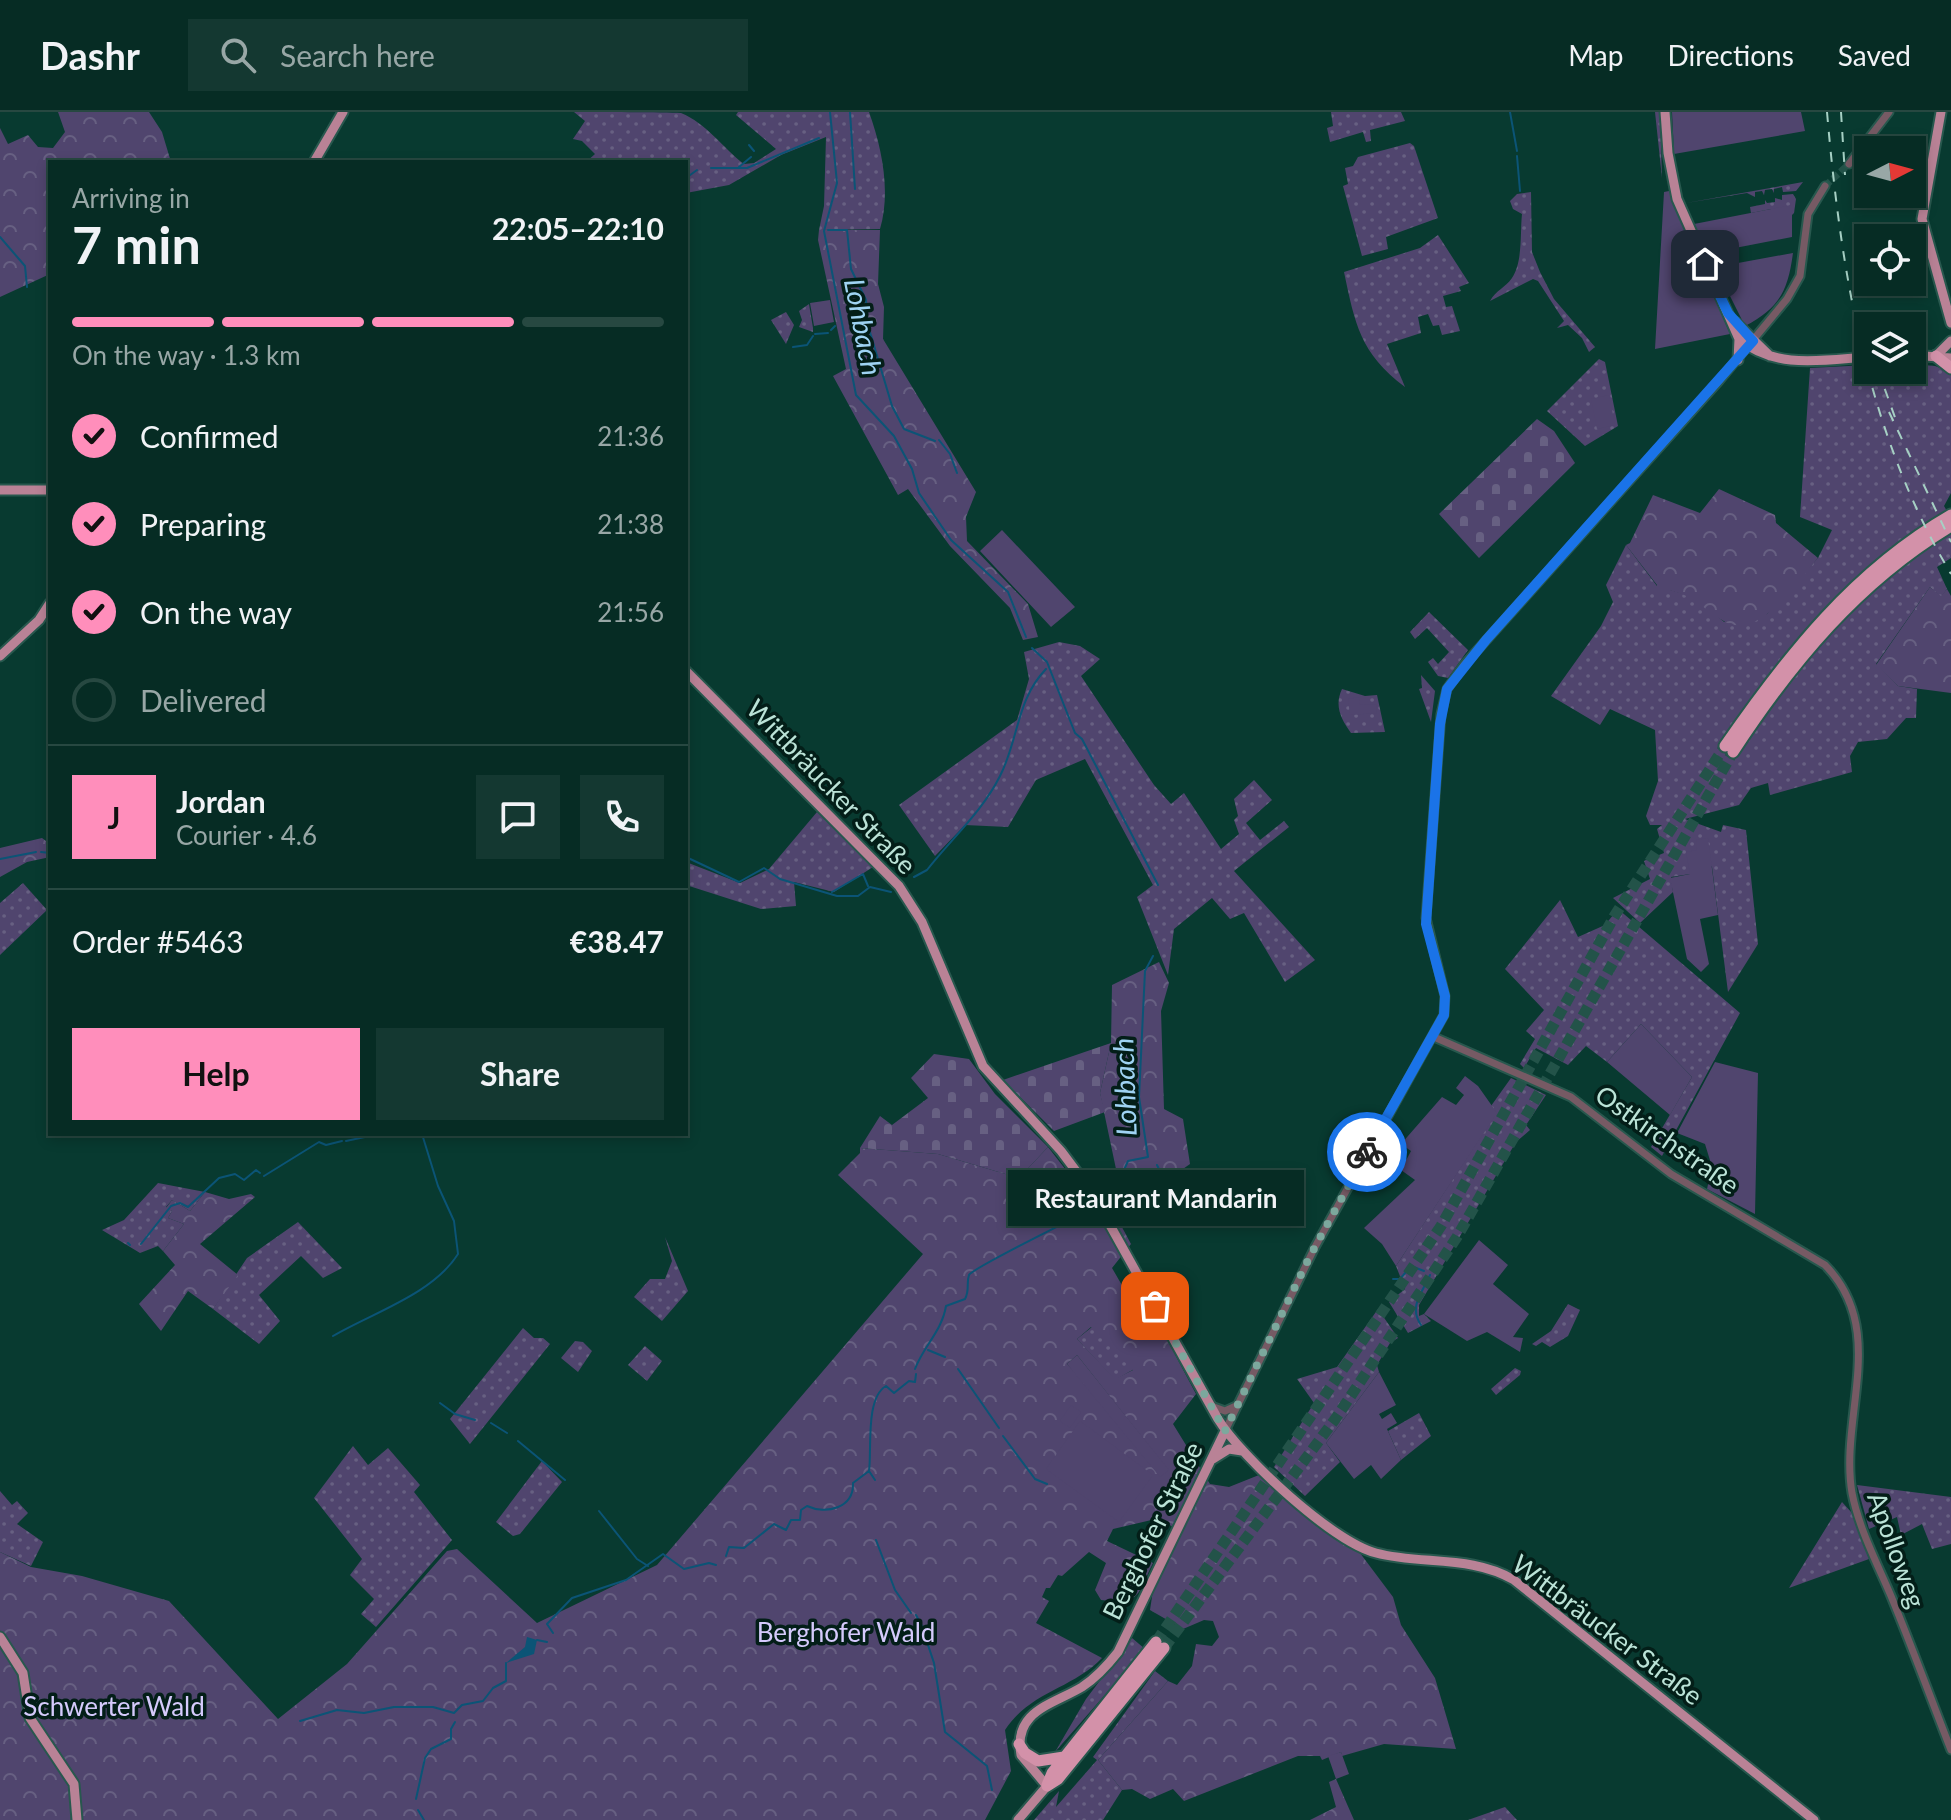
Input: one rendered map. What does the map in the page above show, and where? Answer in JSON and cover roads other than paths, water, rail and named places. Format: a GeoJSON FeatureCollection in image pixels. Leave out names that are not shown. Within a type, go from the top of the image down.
{"type":"FeatureCollection","features":[{"type":"Feature","properties":{"kind":"highway"},"geometry":{"type":"LineString","coordinates":[[1936,356],[1951,368]]}},
{"type":"Feature","properties":{"kind":"highway"},"geometry":{"type":"LineString","coordinates":[[1909,543],[1915,533],[1951,505]]}},
{"type":"Feature","properties":{"kind":"highway"},"geometry":{"type":"LineString","coordinates":[[1947,529],[1880,576],[1831,623],[1729,749],[1772,678],[1818,622],[1861,580],[1951,515]]}},
{"type":"Feature","properties":{"kind":"highway"},"geometry":{"type":"LineString","coordinates":[[1160,1645],[1058,1779],[1047,1786],[1065,1757],[1160,1645]]}},
{"type":"Feature","properties":{"kind":"highway"},"geometry":{"type":"LineString","coordinates":[[1019,1744],[1025,1753],[1038,1761],[1065,1757]]}},
{"type":"Feature","properties":{"kind":"main road"},"geometry":{"type":"LineString","coordinates":[[315,160],[343,112]]}},
{"type":"Feature","properties":{"kind":"main road"},"geometry":{"type":"LineString","coordinates":[[1665,112],[1669,162],[1677,199],[1739,339],[1738,360]]}},
{"type":"Feature","properties":{"kind":"main road"},"geometry":{"type":"LineString","coordinates":[[1941,112],[1922,219],[1951,323]]}},
{"type":"Feature","properties":{"kind":"main road"},"geometry":{"type":"LineString","coordinates":[[1728,313],[1751,344]]}},
{"type":"Feature","properties":{"kind":"main road"},"geometry":{"type":"LineString","coordinates":[[1739,339],[1773,358],[1796,361],[1854,358]]}},
{"type":"Feature","properties":{"kind":"main road"},"geometry":{"type":"LineString","coordinates":[[1936,356],[1951,341]]}},
{"type":"Feature","properties":{"kind":"main road"},"geometry":{"type":"LineString","coordinates":[[1926,356],[1951,358]]}},
{"type":"Feature","properties":{"kind":"main road"},"geometry":{"type":"LineString","coordinates":[[0,490],[48,490]]}},
{"type":"Feature","properties":{"kind":"main road"},"geometry":{"type":"LineString","coordinates":[[0,656],[39,620],[48,606]]}},
{"type":"Feature","properties":{"kind":"main road","name":"Wittbräucker Straße"},"geometry":{"type":"LineString","coordinates":[[688,673],[904,892],[922,922],[983,1066],[1061,1151],[1091,1191],[1225,1431],[1242,1451],[1337,1535],[1363,1549],[1458,1563],[1496,1572],[1514,1580],[1814,1820]]}},
{"type":"Feature","properties":{"kind":"main road","name":"Berghofer Straße"},"geometry":{"type":"LineString","coordinates":[[1019,1744],[1023,1725],[1031,1714],[1091,1681],[1118,1652],[1225,1431]]}},
{"type":"Feature","properties":{"kind":"main road"},"geometry":{"type":"LineString","coordinates":[[1212,1460],[1226,1450],[1242,1451]]}},
{"type":"Feature","properties":{"kind":"main road"},"geometry":{"type":"LineString","coordinates":[[0,1637],[23,1673],[30,1718],[74,1784],[77,1820]]}},
{"type":"Feature","properties":{"kind":"main road"},"geometry":{"type":"LineString","coordinates":[[1018,1820],[1047,1786],[1023,1761],[1019,1744]]}},
{"type":"Feature","properties":{"kind":"street"},"geometry":{"type":"LineString","coordinates":[[1849,164],[1889,112]]}},
{"type":"Feature","properties":{"kind":"street","name":"Berghofer Straße"},"geometry":{"type":"LineString","coordinates":[[1225,1431],[1315,1247],[1434,1037],[1446,1003],[1426,918],[1440,724],[1447,689],[1486,640],[1738,360],[1795,287],[1803,261],[1808,214],[1825,186]]}},
{"type":"Feature","properties":{"kind":"street","name":"Ostkirchstraße"},"geometry":{"type":"LineString","coordinates":[[1434,1037],[1571,1097],[1672,1174],[1825,1265],[1840,1282],[1851,1307]]}},
{"type":"Feature","properties":{"kind":"street","name":"Apolloweg"},"geometry":{"type":"LineString","coordinates":[[1851,1307],[1860,1367],[1850,1463],[1854,1501],[1951,1750]]}},
{"type":"Feature","properties":{"kind":"street"},"geometry":{"type":"LineString","coordinates":[[1210,1405],[1225,1411],[1238,1405]]}},
{"type":"Feature","properties":{"kind":"water"},"geometry":{"type":"Polygon","coordinates":[[[527,1637],[537,1640],[534,1654],[506,1663],[525,1647],[527,1637]]]}},
{"type":"Feature","properties":{"kind":"waterway","name":"Lohbach"},"geometry":{"type":"LineString","coordinates":[[830,112],[837,183],[824,231],[856,395],[894,436],[912,469],[919,493],[951,540],[1008,592],[1026,637]]}},
{"type":"Feature","properties":{"kind":"waterway"},"geometry":{"type":"LineString","coordinates":[[850,112],[855,189]]}},
{"type":"Feature","properties":{"kind":"waterway"},"geometry":{"type":"LineString","coordinates":[[1510,112],[1517,151]]}},
{"type":"Feature","properties":{"kind":"waterway"},"geometry":{"type":"LineString","coordinates":[[711,168],[747,168],[819,138]]}},
{"type":"Feature","properties":{"kind":"waterway"},"geometry":{"type":"LineString","coordinates":[[749,145],[754,151]]}},
{"type":"Feature","properties":{"kind":"waterway"},"geometry":{"type":"LineString","coordinates":[[1517,156],[1520,191]]}},
{"type":"Feature","properties":{"kind":"waterway"},"geometry":{"type":"LineString","coordinates":[[739,167],[751,157]]}},
{"type":"Feature","properties":{"kind":"waterway"},"geometry":{"type":"LineString","coordinates":[[688,177],[697,170]]}},
{"type":"Feature","properties":{"kind":"waterway"},"geometry":{"type":"LineString","coordinates":[[828,230],[847,230],[851,269],[866,300],[867,322],[892,406],[904,429],[935,441]]}},
{"type":"Feature","properties":{"kind":"waterway"},"geometry":{"type":"LineString","coordinates":[[0,237],[25,266],[27,287]]}},
{"type":"Feature","properties":{"kind":"waterway"},"geometry":{"type":"LineString","coordinates":[[831,330],[835,326]]}},
{"type":"Feature","properties":{"kind":"waterway"},"geometry":{"type":"LineString","coordinates":[[815,334],[828,333]]}},
{"type":"Feature","properties":{"kind":"waterway"},"geometry":{"type":"LineString","coordinates":[[793,347],[807,345],[813,336]]}},
{"type":"Feature","properties":{"kind":"waterway"},"geometry":{"type":"LineString","coordinates":[[939,440],[950,454],[957,473]]}},
{"type":"Feature","properties":{"kind":"waterway","name":"Lohbach"},"geometry":{"type":"LineString","coordinates":[[1032,648],[1047,662],[1075,733],[1082,739],[1158,885]]}},
{"type":"Feature","properties":{"kind":"waterway"},"geometry":{"type":"LineString","coordinates":[[914,877],[927,870],[993,789],[1006,762],[1023,707],[1046,669]]}},
{"type":"Feature","properties":{"kind":"waterway"},"geometry":{"type":"LineString","coordinates":[[0,859],[36,852]]}},
{"type":"Feature","properties":{"kind":"waterway"},"geometry":{"type":"LineString","coordinates":[[41,852],[48,853]]}},
{"type":"Feature","properties":{"kind":"waterway"},"geometry":{"type":"LineString","coordinates":[[688,858],[739,882],[764,868],[780,879],[837,896],[858,896],[870,887],[891,892]]}},
{"type":"Feature","properties":{"kind":"waterway"},"geometry":{"type":"LineString","coordinates":[[832,892],[863,874],[868,886]]}},
{"type":"Feature","properties":{"kind":"waterway","name":"Lohbach"},"geometry":{"type":"LineString","coordinates":[[1106,1196],[1119,1181],[1128,1161],[1148,1157],[1139,1097],[1145,971],[1153,956]]}},
{"type":"Feature","properties":{"kind":"waterway"},"geometry":{"type":"LineString","coordinates":[[346,1141],[370,1136]]}},
{"type":"Feature","properties":{"kind":"waterway"},"geometry":{"type":"LineString","coordinates":[[333,1336],[418,1291],[447,1268],[458,1254],[454,1221],[438,1186],[423,1136]]}},
{"type":"Feature","properties":{"kind":"waterway"},"geometry":{"type":"LineString","coordinates":[[264,1176],[319,1142],[326,1145],[342,1141]]}},
{"type":"Feature","properties":{"kind":"waterway"},"geometry":{"type":"LineString","coordinates":[[1136,1203],[1169,1190],[1157,1165]]}},
{"type":"Feature","properties":{"kind":"waterway"},"geometry":{"type":"LineString","coordinates":[[141,1244],[171,1206],[180,1203],[188,1207],[219,1178],[235,1174],[244,1180],[256,1170],[260,1173]]}},
{"type":"Feature","properties":{"kind":"waterway"},"geometry":{"type":"LineString","coordinates":[[1169,1190],[1175,1198],[1197,1208]]}},
{"type":"Feature","properties":{"kind":"waterway","name":"Lohbach"},"geometry":{"type":"LineString","coordinates":[[915,1369],[941,1323],[946,1306],[965,1299],[969,1275],[1090,1210]]}},
{"type":"Feature","properties":{"kind":"waterway"},"geometry":{"type":"LineString","coordinates":[[1393,1279],[1400,1279],[1411,1266],[1424,1271]]}},
{"type":"Feature","properties":{"kind":"waterway"},"geometry":{"type":"LineString","coordinates":[[1421,1325],[1416,1305],[1430,1275]]}},
{"type":"Feature","properties":{"kind":"waterway"},"geometry":{"type":"LineString","coordinates":[[928,1350],[945,1357]]}},
{"type":"Feature","properties":{"kind":"waterway"},"geometry":{"type":"LineString","coordinates":[[958,1369],[999,1428]]}},
{"type":"Feature","properties":{"kind":"waterway","name":"Lohbach"},"geometry":{"type":"LineString","coordinates":[[726,1556],[729,1547],[744,1548],[774,1524],[786,1530],[791,1520],[800,1520],[801,1510],[807,1506],[822,1510],[844,1504],[852,1492],[853,1483],[869,1471],[872,1413],[879,1392],[886,1386],[894,1393],[909,1381],[915,1382],[916,1374]]}},
{"type":"Feature","properties":{"kind":"waterway"},"geometry":{"type":"LineString","coordinates":[[440,1403],[455,1414],[475,1420]]}},
{"type":"Feature","properties":{"kind":"waterway"},"geometry":{"type":"LineString","coordinates":[[491,1423],[507,1433]]}},
{"type":"Feature","properties":{"kind":"waterway"},"geometry":{"type":"LineString","coordinates":[[1003,1436],[1035,1479],[1047,1484]]}},
{"type":"Feature","properties":{"kind":"waterway"},"geometry":{"type":"LineString","coordinates":[[518,1441],[565,1480]]}},
{"type":"Feature","properties":{"kind":"waterway"},"geometry":{"type":"LineString","coordinates":[[869,1471],[875,1480]]}},
{"type":"Feature","properties":{"kind":"waterway"},"geometry":{"type":"LineString","coordinates":[[599,1511],[637,1559],[648,1566]]}},
{"type":"Feature","properties":{"kind":"waterway"},"geometry":{"type":"LineString","coordinates":[[876,1540],[895,1590],[911,1613]]}},
{"type":"Feature","properties":{"kind":"waterway","name":"Lohbach"},"geometry":{"type":"LineString","coordinates":[[553,1633],[547,1624],[572,1598],[626,1580],[663,1554],[684,1569],[709,1563],[716,1565]]}},
{"type":"Feature","properties":{"kind":"waterway"},"geometry":{"type":"LineString","coordinates":[[916,1615],[926,1634]]}},
{"type":"Feature","properties":{"kind":"waterway"},"geometry":{"type":"LineString","coordinates":[[926,1639],[934,1663],[945,1732],[987,1766],[992,1790]]}},
{"type":"Feature","properties":{"kind":"waterway","name":"Lohbach"},"geometry":{"type":"LineString","coordinates":[[537,1640],[547,1642]]}},
{"type":"Feature","properties":{"kind":"waterway"},"geometry":{"type":"LineString","coordinates":[[300,1721],[337,1710],[364,1713],[394,1707],[433,1707],[454,1713],[462,1705],[483,1701],[493,1688],[506,1681],[506,1663]]}},
{"type":"Feature","properties":{"kind":"waterway","name":"Lohbach"},"geometry":{"type":"LineString","coordinates":[[416,1799],[425,1758],[431,1749],[451,1739],[455,1722]]}},
{"type":"Feature","properties":{"kind":"waterway","name":"Lohbach"},"geometry":{"type":"LineString","coordinates":[[418,1810],[424,1820]]}},
{"type":"Feature","properties":{"kind":"tunnel"},"geometry":{"type":"LineString","coordinates":[[1825,186],[1849,164]]}},
{"type":"Feature","properties":{"kind":"tunnel"},"geometry":{"type":"LineString","coordinates":[[1156,1642],[1441,1226],[1615,915],[1725,746]]}},
{"type":"Feature","properties":{"kind":"tunnel"},"geometry":{"type":"LineString","coordinates":[[1164,1648],[1336,1418],[1457,1237],[1733,752]]}},
{"type":"Feature","properties":{"kind":"railway"},"geometry":{"type":"LineString","coordinates":[[1827,112],[1840,233],[1863,351],[1898,465],[1922,520],[1951,574]]}},
{"type":"Feature","properties":{"kind":"railway"},"geometry":{"type":"LineString","coordinates":[[1841,112],[1845,175]]}},
{"type":"Feature","properties":{"kind":"railway"},"geometry":{"type":"LineString","coordinates":[[1883,384],[1897,423]]}},
{"type":"Feature","properties":{"kind":"railway"},"geometry":{"type":"LineString","coordinates":[[1889,412],[1951,542]]}},
{"type":"Feature","properties":{"kind":"place","name":"Restaurant Mandarin"},"geometry":{"type":"Point","coordinates":[1155,1306]}},
{"type":"Feature","properties":{"kind":"park label","name":"Berghofer Wald"},"geometry":{"type":"Point","coordinates":[846,1633]}},
{"type":"Feature","properties":{"kind":"park label","name":"Schwerter Wald"},"geometry":{"type":"Point","coordinates":[114,1707]}}]}
